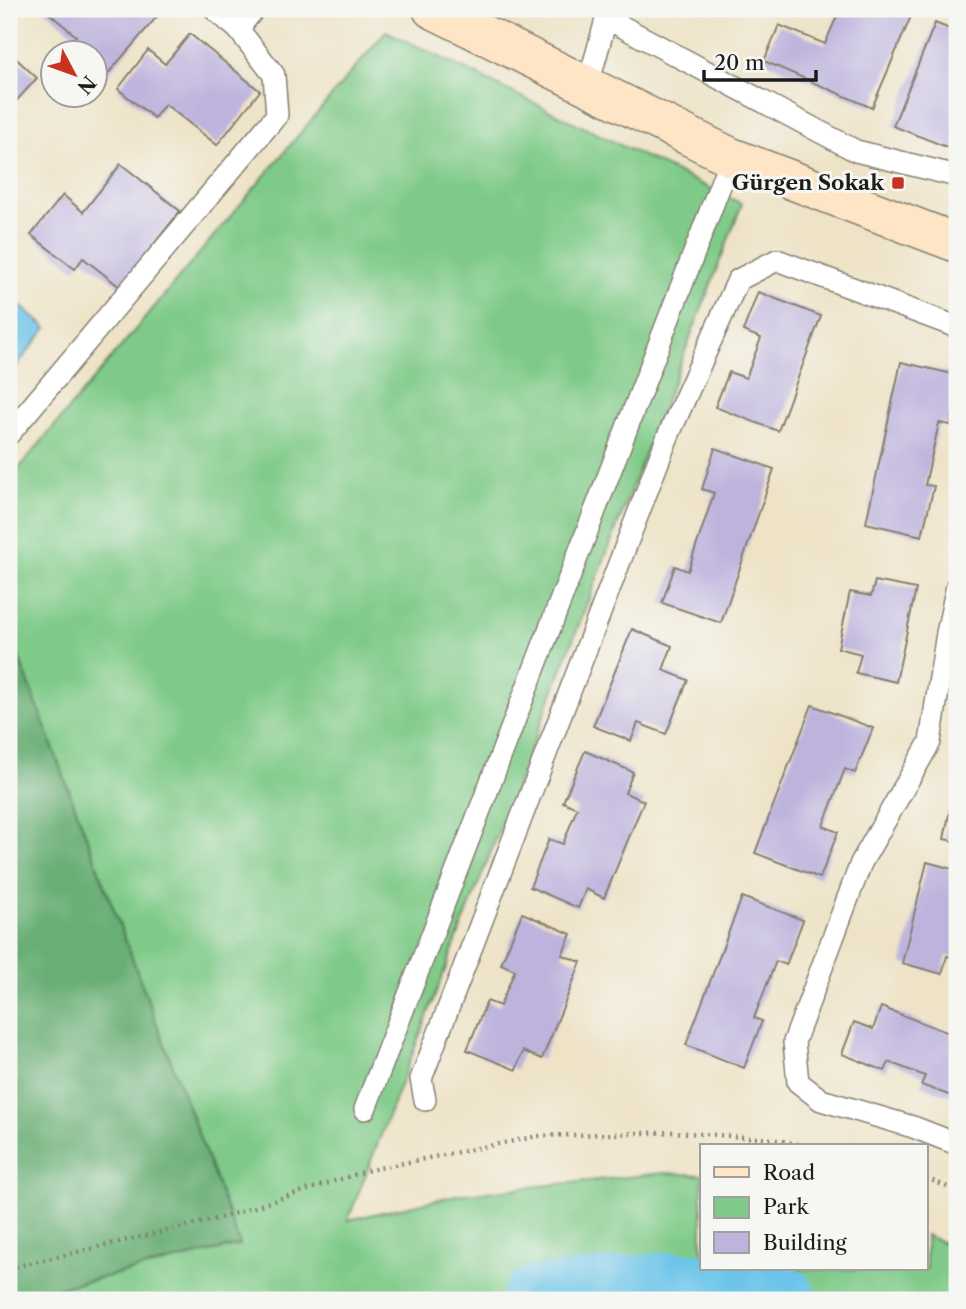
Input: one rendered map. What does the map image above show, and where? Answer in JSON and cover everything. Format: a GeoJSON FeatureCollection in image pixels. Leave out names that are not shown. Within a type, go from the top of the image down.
{"type":"FeatureCollection","features":[{"type":"Feature","properties":{"kind":"street"},"geometry":{"type":"LineString","coordinates":[[432,9],[731,158],[957,243]]}},
{"type":"Feature","properties":{"kind":"lane"},"geometry":{"type":"LineString","coordinates":[[9,434],[277,115],[274,75],[238,29],[214,9]]}},
{"type":"Feature","properties":{"kind":"lane"},"geometry":{"type":"LineString","coordinates":[[238,29],[254,9]]}},
{"type":"Feature","properties":{"kind":"lane"},"geometry":{"type":"LineString","coordinates":[[587,88],[607,14],[856,150],[957,176]]}},
{"type":"Feature","properties":{"kind":"lane"},"geometry":{"type":"LineString","coordinates":[[365,1109],[731,158]]}},
{"type":"Feature","properties":{"kind":"lane"},"geometry":{"type":"LineString","coordinates":[[425,1100],[421,1079],[663,449],[738,280],[777,260],[957,327]]}},
{"type":"Feature","properties":{"kind":"lane"},"geometry":{"type":"LineString","coordinates":[[957,586],[930,742],[861,863],[794,1041],[797,1082],[821,1100],[913,1127],[957,1144]]}},
{"type":"Feature","properties":{"kind":"path"},"geometry":{"type":"LineString","coordinates":[[9,1268],[217,1219],[369,1170],[538,1136],[674,1132],[771,1139],[798,1144]]}},
{"type":"Feature","properties":{"kind":"path"},"geometry":{"type":"LineString","coordinates":[[928,1179],[957,1191]]}},
{"type":"Feature","properties":{"kind":"green space"},"geometry":{"type":"Polygon","coordinates":[[[386,31],[742,204],[348,1220],[457,1195],[664,1173],[700,1175],[700,1270],[928,1270],[928,1236],[957,1249],[957,1300],[9,1300],[240,1245],[9,631],[9,480],[386,31]]]}},
{"type":"Feature","properties":{"kind":"green space"},"geometry":{"type":"Polygon","coordinates":[[[9,631],[240,1245],[9,1299],[9,631]]]}},
{"type":"Feature","properties":{"kind":"water"},"geometry":{"type":"Polygon","coordinates":[[[9,297],[47,328],[12,371],[9,368],[9,297]]]}},
{"type":"Feature","properties":{"kind":"building"},"geometry":{"type":"Polygon","coordinates":[[[44,9],[157,9],[161,12],[108,74],[108,38],[74,38],[76,36],[44,9]]]}},
{"type":"Feature","properties":{"kind":"building"},"geometry":{"type":"Polygon","coordinates":[[[840,9],[914,9],[872,108],[764,61],[779,25],[825,44],[840,9]]]}},
{"type":"Feature","properties":{"kind":"building"},"geometry":{"type":"Polygon","coordinates":[[[935,23],[957,32],[957,151],[893,126],[935,23]]]}},
{"type":"Feature","properties":{"kind":"building"},"geometry":{"type":"Polygon","coordinates":[[[190,34],[260,91],[217,145],[165,104],[154,118],[118,89],[148,50],[165,64],[190,34]]]}},
{"type":"Feature","properties":{"kind":"building"},"geometry":{"type":"Polygon","coordinates":[[[9,52],[37,78],[9,109],[9,52]]]}},
{"type":"Feature","properties":{"kind":"building"},"geometry":{"type":"Polygon","coordinates":[[[121,164],[180,211],[120,287],[83,258],[75,269],[31,235],[63,195],[83,212],[121,164]]]}},
{"type":"Feature","properties":{"kind":"building"},"geometry":{"type":"Polygon","coordinates":[[[758,292],[821,316],[778,431],[715,407],[729,372],[746,378],[761,338],[743,331],[758,292]]]}},
{"type":"Feature","properties":{"kind":"building"},"geometry":{"type":"Polygon","coordinates":[[[901,362],[957,375],[957,396],[951,425],[939,423],[925,485],[934,486],[922,536],[866,523],[901,362]]]}},
{"type":"Feature","properties":{"kind":"building"},"geometry":{"type":"Polygon","coordinates":[[[715,448],[774,469],[721,623],[662,603],[675,566],[688,571],[714,493],[702,489],[715,448]]]}},
{"type":"Feature","properties":{"kind":"building"},"geometry":{"type":"Polygon","coordinates":[[[875,581],[916,589],[896,682],[856,673],[861,654],[838,648],[850,592],[871,596],[875,581]]]}},
{"type":"Feature","properties":{"kind":"building"},"geometry":{"type":"Polygon","coordinates":[[[632,629],[672,646],[663,670],[688,680],[666,734],[638,723],[631,741],[593,726],[632,629]]]}},
{"type":"Feature","properties":{"kind":"building"},"geometry":{"type":"Polygon","coordinates":[[[812,705],[873,728],[855,773],[845,769],[823,826],[838,832],[820,878],[755,853],[812,705]]]}},
{"type":"Feature","properties":{"kind":"building"},"geometry":{"type":"Polygon","coordinates":[[[585,751],[633,772],[625,793],[644,801],[604,898],[586,889],[578,908],[530,887],[549,839],[563,844],[577,808],[563,802],[585,751]]]}},
{"type":"Feature","properties":{"kind":"building"},"geometry":{"type":"Polygon","coordinates":[[[953,795],[957,796],[957,842],[944,839],[953,795]]]}},
{"type":"Feature","properties":{"kind":"building"},"geometry":{"type":"Polygon","coordinates":[[[927,862],[957,870],[957,958],[947,956],[942,974],[902,963],[927,862]]]}},
{"type":"Feature","properties":{"kind":"building"},"geometry":{"type":"Polygon","coordinates":[[[742,897],[803,920],[786,965],[776,961],[754,1018],[762,1021],[744,1068],[686,1045],[742,897]]]}},
{"type":"Feature","properties":{"kind":"building"},"geometry":{"type":"Polygon","coordinates":[[[522,913],[571,934],[562,955],[581,962],[542,1059],[523,1051],[516,1070],[467,1050],[487,1001],[500,1006],[515,970],[501,964],[522,913]]]}},
{"type":"Feature","properties":{"kind":"building"},"geometry":{"type":"Polygon","coordinates":[[[881,1007],[957,1036],[957,1098],[921,1085],[925,1076],[889,1062],[885,1071],[842,1054],[854,1022],[873,1029],[881,1007]]]}},
{"type":"Feature","properties":{"kind":"waterway"},"geometry":{"type":"LineString","coordinates":[[535,1300],[669,1286],[744,1290],[783,1300]]}},
{"type":"Feature","properties":{"kind":"place","name":"Gürgen Sokak"},"geometry":{"type":"Point","coordinates":[898,183]}}]}
